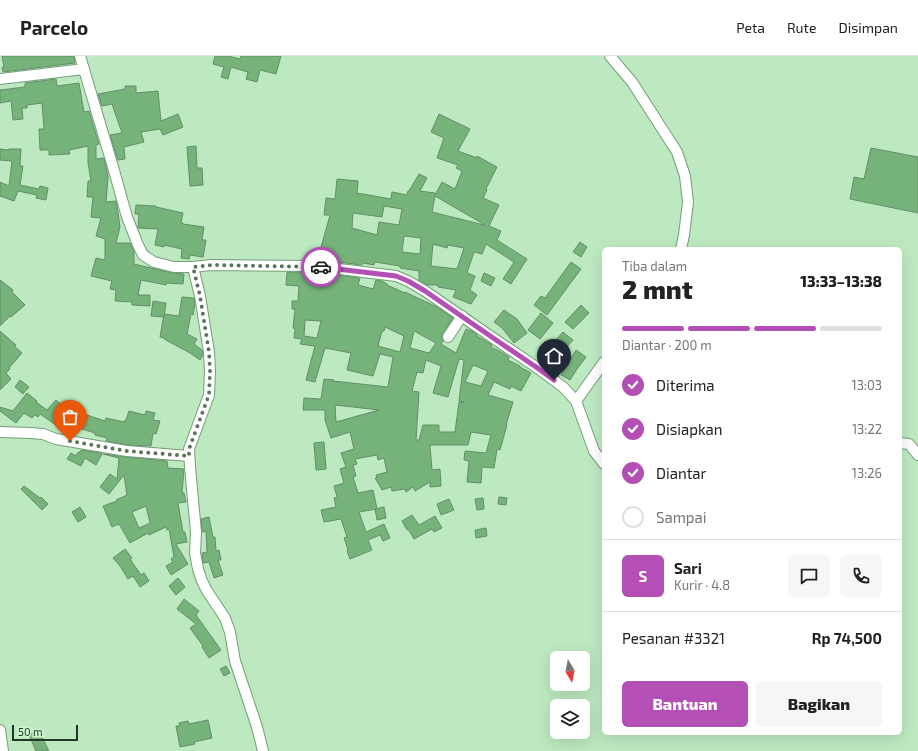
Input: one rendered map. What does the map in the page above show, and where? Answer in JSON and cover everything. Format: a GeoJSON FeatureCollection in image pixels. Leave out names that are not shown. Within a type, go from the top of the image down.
{"type":"FeatureCollection","features":[{"type":"Feature","properties":{"kind":"street"},"geometry":{"type":"LineString","coordinates":[[80,56],[127,217],[143,255],[154,262],[174,267],[211,265],[315,266],[396,276],[408,281],[462,316],[563,387],[576,401],[594,451],[602,461]]}},
{"type":"Feature","properties":{"kind":"street"},"geometry":{"type":"LineString","coordinates":[[610,56],[632,82],[677,152],[685,176],[688,202],[681,247]]}},
{"type":"Feature","properties":{"kind":"street"},"geometry":{"type":"LineString","coordinates":[[0,79],[84,69]]}},
{"type":"Feature","properties":{"kind":"street"},"geometry":{"type":"LineString","coordinates":[[193,267],[200,296],[209,352],[210,371],[209,395],[189,449],[198,569],[207,591],[225,618],[230,632],[235,661],[257,727],[263,751]]}},
{"type":"Feature","properties":{"kind":"street"},"geometry":{"type":"LineString","coordinates":[[448,337],[462,316]]}},
{"type":"Feature","properties":{"kind":"street"},"geometry":{"type":"LineString","coordinates":[[576,401],[602,365]]}},
{"type":"Feature","properties":{"kind":"street"},"geometry":{"type":"LineString","coordinates":[[0,432],[43,434],[56,438],[127,451],[189,456]]}},
{"type":"Feature","properties":{"kind":"street"},"geometry":{"type":"LineString","coordinates":[[902,443],[909,444],[918,455]]}},
{"type":"Feature","properties":{"kind":"street"},"geometry":{"type":"LineString","coordinates":[[0,730],[3,751]]}},
{"type":"Feature","properties":{"kind":"building"},"geometry":{"type":"Polygon","coordinates":[[[2,56],[74,56],[75,63],[3,72],[2,67],[4,67],[2,56]]]}},
{"type":"Feature","properties":{"kind":"building"},"geometry":{"type":"Polygon","coordinates":[[[215,56],[228,56],[240,59],[241,56],[281,56],[276,74],[260,70],[257,82],[246,79],[248,72],[231,67],[228,79],[221,77],[224,67],[213,64],[215,56]]]}},
{"type":"Feature","properties":{"kind":"building"},"geometry":{"type":"Polygon","coordinates":[[[56,79],[57,86],[79,83],[84,112],[89,111],[99,144],[96,145],[96,159],[104,158],[107,171],[106,202],[116,201],[120,227],[116,243],[130,243],[134,251],[134,264],[172,273],[184,274],[183,284],[167,283],[166,285],[141,280],[138,295],[150,295],[150,306],[132,305],[132,302],[115,301],[116,290],[110,289],[112,281],[91,276],[96,258],[105,260],[105,239],[96,236],[101,218],[91,217],[93,197],[87,197],[88,181],[91,181],[88,163],[88,146],[69,150],[70,154],[49,155],[49,150],[40,150],[39,129],[44,129],[42,103],[27,105],[27,108],[22,108],[23,119],[13,120],[11,101],[0,103],[0,90],[25,87],[25,83],[56,79]]]}},
{"type":"Feature","properties":{"kind":"building"},"geometry":{"type":"Polygon","coordinates":[[[125,86],[136,86],[136,93],[158,91],[161,121],[178,114],[183,127],[163,135],[160,129],[141,132],[144,142],[124,147],[125,159],[118,160],[110,135],[122,133],[112,104],[102,106],[98,94],[125,89],[125,86]]]}},
{"type":"Feature","properties":{"kind":"building"},"geometry":{"type":"Polygon","coordinates":[[[439,114],[470,129],[458,151],[477,158],[477,156],[497,167],[483,198],[499,205],[489,226],[501,231],[497,240],[527,259],[511,284],[503,279],[514,262],[486,244],[482,254],[474,252],[467,273],[475,276],[470,290],[477,295],[471,304],[453,297],[456,290],[438,287],[438,285],[427,285],[419,280],[419,271],[375,262],[374,265],[363,263],[362,265],[318,258],[330,215],[324,215],[326,198],[335,199],[337,179],[358,181],[357,193],[391,199],[392,192],[407,195],[419,174],[427,178],[420,191],[435,193],[435,195],[442,182],[455,189],[462,171],[456,168],[458,165],[437,158],[444,138],[431,132],[439,114]],[[435,196],[432,212],[484,225],[485,225],[435,196]],[[384,206],[382,217],[353,213],[352,228],[377,235],[379,222],[399,225],[402,209],[384,206]],[[404,236],[402,252],[420,254],[421,238],[404,236]],[[433,244],[431,266],[457,269],[464,248],[448,245],[447,248],[433,244]]]}},
{"type":"Feature","properties":{"kind":"building"},"geometry":{"type":"Polygon","coordinates":[[[196,146],[197,168],[202,168],[203,185],[190,186],[187,147],[196,146]]]}},
{"type":"Feature","properties":{"kind":"building"},"geometry":{"type":"Polygon","coordinates":[[[871,148],[918,157],[918,213],[850,199],[854,177],[864,179],[871,148]]]}},
{"type":"Feature","properties":{"kind":"building"},"geometry":{"type":"Polygon","coordinates":[[[0,149],[21,149],[20,166],[23,166],[20,185],[39,189],[40,186],[48,188],[46,200],[36,198],[37,195],[18,191],[14,201],[0,196],[0,182],[9,186],[12,161],[0,160],[0,149]]]}},
{"type":"Feature","properties":{"kind":"building"},"geometry":{"type":"Polygon","coordinates":[[[136,205],[156,206],[183,213],[181,223],[204,227],[202,240],[206,240],[203,257],[190,255],[189,259],[181,258],[182,249],[164,245],[164,247],[155,245],[158,229],[138,228],[139,214],[135,214],[136,205]]]}},
{"type":"Feature","properties":{"kind":"building"},"geometry":{"type":"Polygon","coordinates":[[[580,242],[587,247],[581,257],[573,252],[580,242]]]}},
{"type":"Feature","properties":{"kind":"building"},"geometry":{"type":"Polygon","coordinates":[[[571,262],[581,269],[547,315],[534,305],[541,296],[545,298],[571,262]]]}},
{"type":"Feature","properties":{"kind":"building"},"geometry":{"type":"Polygon","coordinates":[[[287,272],[314,272],[360,278],[358,285],[373,289],[376,280],[382,281],[387,285],[435,306],[453,318],[442,334],[443,341],[441,344],[456,353],[466,329],[474,332],[477,336],[492,345],[491,347],[509,357],[508,360],[531,373],[521,391],[511,386],[510,389],[494,382],[488,395],[513,402],[500,450],[497,449],[494,468],[482,467],[481,483],[467,482],[469,461],[464,460],[465,451],[486,453],[491,435],[471,432],[468,445],[430,445],[432,470],[440,469],[441,486],[430,487],[430,482],[415,491],[413,487],[406,492],[405,489],[392,491],[391,487],[382,490],[375,478],[377,478],[376,475],[387,472],[384,458],[378,460],[377,455],[355,459],[357,464],[353,465],[356,476],[353,477],[358,493],[373,490],[377,509],[359,512],[366,532],[384,524],[390,538],[383,541],[380,535],[368,540],[372,550],[350,559],[344,538],[347,537],[341,519],[324,522],[321,510],[336,507],[334,498],[337,497],[334,486],[344,483],[340,469],[346,467],[341,453],[354,449],[350,432],[331,438],[325,420],[325,410],[303,410],[304,398],[321,399],[324,379],[388,387],[393,357],[380,354],[373,376],[347,370],[351,353],[325,348],[315,382],[306,380],[315,346],[300,344],[302,339],[294,338],[295,329],[293,328],[295,309],[292,309],[292,301],[298,301],[299,286],[286,285],[287,272]],[[305,320],[304,336],[317,338],[321,321],[305,320]],[[385,327],[384,331],[382,331],[378,346],[400,352],[404,336],[385,327]],[[414,331],[410,348],[429,353],[436,343],[414,331]],[[459,359],[448,397],[433,393],[441,366],[426,360],[423,373],[417,372],[412,391],[419,392],[416,440],[419,440],[423,425],[439,425],[439,432],[455,432],[459,402],[464,402],[459,401],[464,360],[459,359]],[[473,365],[465,382],[481,386],[488,371],[473,365]],[[335,405],[336,422],[379,410],[335,405]]]}},
{"type":"Feature","properties":{"kind":"building"},"geometry":{"type":"Polygon","coordinates":[[[484,273],[495,278],[491,286],[481,281],[484,273]]]}},
{"type":"Feature","properties":{"kind":"building"},"geometry":{"type":"Polygon","coordinates":[[[0,280],[13,290],[12,292],[25,305],[11,317],[10,316],[0,326],[0,280]]]}},
{"type":"Feature","properties":{"kind":"building"},"geometry":{"type":"Polygon","coordinates":[[[182,297],[194,298],[195,303],[193,315],[191,314],[187,334],[197,339],[194,344],[202,350],[203,353],[200,360],[160,337],[164,314],[179,316],[182,297]]]}},
{"type":"Feature","properties":{"kind":"building"},"geometry":{"type":"Polygon","coordinates":[[[153,301],[166,303],[164,317],[151,316],[153,301]]]}},
{"type":"Feature","properties":{"kind":"building"},"geometry":{"type":"Polygon","coordinates":[[[581,305],[589,313],[573,329],[565,322],[581,305]]]}},
{"type":"Feature","properties":{"kind":"building"},"geometry":{"type":"Polygon","coordinates":[[[504,310],[517,319],[527,333],[514,343],[502,328],[494,322],[504,310]]]}},
{"type":"Feature","properties":{"kind":"building"},"geometry":{"type":"Polygon","coordinates":[[[541,313],[553,323],[540,339],[528,330],[541,313]]]}},
{"type":"Feature","properties":{"kind":"building"},"geometry":{"type":"Polygon","coordinates":[[[0,331],[16,345],[14,346],[22,353],[6,373],[11,379],[0,390],[0,331]]]}},
{"type":"Feature","properties":{"kind":"building"},"geometry":{"type":"Polygon","coordinates":[[[563,332],[573,340],[548,368],[546,366],[549,358],[543,355],[563,332]]]}},
{"type":"Feature","properties":{"kind":"building"},"geometry":{"type":"Polygon","coordinates":[[[576,350],[586,357],[570,380],[561,375],[576,350]]]}},
{"type":"Feature","properties":{"kind":"building"},"geometry":{"type":"Polygon","coordinates":[[[20,380],[29,387],[23,394],[15,387],[20,380]]]}},
{"type":"Feature","properties":{"kind":"building"},"geometry":{"type":"Polygon","coordinates":[[[27,393],[47,410],[56,400],[65,408],[59,415],[71,424],[66,432],[40,414],[38,417],[35,415],[32,418],[24,413],[16,423],[0,411],[0,407],[13,411],[27,393]]]}},
{"type":"Feature","properties":{"kind":"building"},"geometry":{"type":"Polygon","coordinates":[[[129,411],[145,415],[146,411],[155,413],[153,420],[160,421],[156,434],[153,433],[151,446],[128,445],[106,441],[107,438],[95,435],[95,433],[82,429],[87,415],[105,421],[106,418],[124,422],[129,411]]]}},
{"type":"Feature","properties":{"kind":"building"},"geometry":{"type":"Polygon","coordinates":[[[324,442],[326,469],[316,470],[314,443],[324,442]]]}},
{"type":"Feature","properties":{"kind":"building"},"geometry":{"type":"Polygon","coordinates":[[[81,450],[102,454],[96,465],[85,458],[81,466],[67,459],[71,453],[76,456],[81,450]]]}},
{"type":"Feature","properties":{"kind":"building"},"geometry":{"type":"Polygon","coordinates":[[[103,454],[167,461],[168,468],[184,469],[182,493],[184,493],[186,502],[178,503],[183,532],[185,532],[187,542],[176,544],[188,564],[171,575],[166,566],[173,562],[171,559],[174,557],[169,529],[167,530],[166,527],[149,535],[148,533],[130,543],[119,524],[112,527],[103,506],[117,501],[116,500],[127,495],[124,475],[109,494],[100,487],[110,474],[117,479],[119,458],[103,454]],[[146,506],[132,512],[139,528],[150,523],[146,506]]]}},
{"type":"Feature","properties":{"kind":"building"},"geometry":{"type":"Polygon","coordinates":[[[24,486],[40,498],[41,497],[48,504],[42,510],[21,489],[24,486]]]}},
{"type":"Feature","properties":{"kind":"building"},"geometry":{"type":"Polygon","coordinates":[[[499,497],[507,498],[506,505],[498,504],[499,497]]]}},
{"type":"Feature","properties":{"kind":"building"},"geometry":{"type":"Polygon","coordinates":[[[483,498],[484,509],[477,510],[475,499],[483,498]]]}},
{"type":"Feature","properties":{"kind":"building"},"geometry":{"type":"Polygon","coordinates":[[[449,499],[454,510],[441,515],[437,504],[449,499]]]}},
{"type":"Feature","properties":{"kind":"building"},"geometry":{"type":"Polygon","coordinates":[[[80,507],[86,517],[78,522],[72,512],[80,507]]]}},
{"type":"Feature","properties":{"kind":"building"},"geometry":{"type":"Polygon","coordinates":[[[384,507],[386,518],[377,520],[375,509],[384,507]]]}},
{"type":"Feature","properties":{"kind":"building"},"geometry":{"type":"Polygon","coordinates":[[[412,515],[419,525],[435,516],[442,528],[434,532],[432,529],[414,539],[402,521],[412,515]]]}},
{"type":"Feature","properties":{"kind":"building"},"geometry":{"type":"Polygon","coordinates":[[[209,517],[213,537],[215,537],[216,551],[219,550],[221,560],[218,560],[223,575],[214,578],[209,562],[203,563],[202,553],[207,552],[206,531],[202,532],[201,519],[209,517]]]}},
{"type":"Feature","properties":{"kind":"building"},"geometry":{"type":"Polygon","coordinates":[[[486,528],[487,536],[476,538],[475,530],[486,528]]]}},
{"type":"Feature","properties":{"kind":"building"},"geometry":{"type":"Polygon","coordinates":[[[125,549],[132,558],[130,559],[141,575],[144,573],[149,581],[140,587],[133,576],[128,579],[113,558],[125,549]]]}},
{"type":"Feature","properties":{"kind":"building"},"geometry":{"type":"Polygon","coordinates":[[[178,578],[185,587],[176,595],[169,586],[178,578]]]}},
{"type":"Feature","properties":{"kind":"building"},"geometry":{"type":"Polygon","coordinates":[[[184,599],[199,611],[196,615],[221,650],[209,658],[202,647],[203,646],[190,628],[196,624],[177,609],[184,599]]]}},
{"type":"Feature","properties":{"kind":"building"},"geometry":{"type":"Polygon","coordinates":[[[226,666],[230,673],[224,676],[220,669],[226,666]]]}},
{"type":"Feature","properties":{"kind":"building"},"geometry":{"type":"Polygon","coordinates":[[[208,720],[212,738],[180,747],[176,726],[180,726],[179,723],[188,721],[189,724],[208,720]]]}},
{"type":"Feature","properties":{"kind":"building"},"geometry":{"type":"Polygon","coordinates":[[[40,730],[49,751],[36,751],[29,735],[40,730]]]}},
{"type":"Feature","properties":{"kind":"way so far"},"geometry":{"type":"LineString","coordinates":[[70,441],[127,451],[189,456],[189,449],[209,395],[210,371],[209,352],[200,296],[193,267],[211,265],[321,267]]}},
{"type":"Feature","properties":{"kind":"route"},"geometry":{"type":"LineString","coordinates":[[321,267],[396,276],[408,281],[425,291],[554,380]]}}]}
